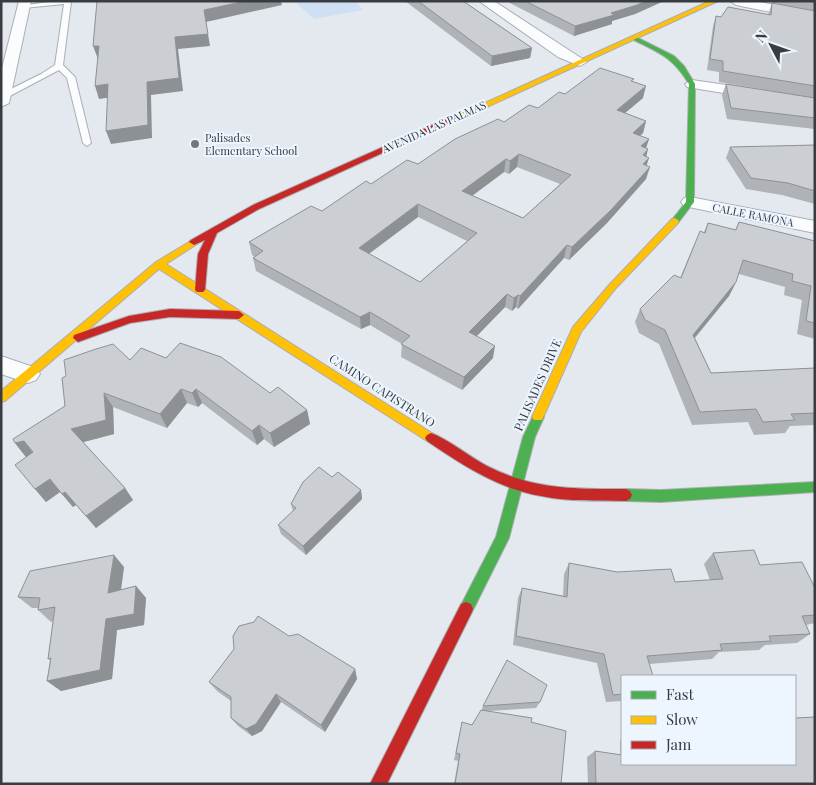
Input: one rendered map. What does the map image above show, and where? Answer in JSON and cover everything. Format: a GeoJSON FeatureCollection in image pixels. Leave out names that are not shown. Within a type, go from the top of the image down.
{"type":"FeatureCollection","features":[{"type":"Feature","properties":{"kind":"street"},"geometry":{"type":"LineString","coordinates":[[485,1],[563,54],[580,62]]}},
{"type":"Feature","properties":{"kind":"street","name":"AVENIDA LAS PALMAS"},"geometry":{"type":"LineString","coordinates":[[159,264],[256,207],[715,1]]}},
{"type":"Feature","properties":{"kind":"street"},"geometry":{"type":"LineString","coordinates":[[736,1],[815,17]]}},
{"type":"Feature","properties":{"kind":"street"},"geometry":{"type":"LineString","coordinates":[[3,93],[25,4]]}},
{"type":"Feature","properties":{"kind":"street"},"geometry":{"type":"LineString","coordinates":[[634,38],[672,57],[682,67],[692,84],[690,202]]}},
{"type":"Feature","properties":{"kind":"street"},"geometry":{"type":"LineString","coordinates":[[692,84],[815,103]]}},
{"type":"Feature","properties":{"kind":"street","name":"CALLE RAMONA"},"geometry":{"type":"LineString","coordinates":[[690,202],[815,227]]}},
{"type":"Feature","properties":{"kind":"street","name":"PALISADES DRIVE"},"geometry":{"type":"LineString","coordinates":[[378,784],[502,538],[529,437],[577,330],[613,286],[664,235],[690,202]]}},
{"type":"Feature","properties":{"kind":"street"},"geometry":{"type":"LineString","coordinates":[[200,290],[202,281],[201,258],[205,243],[214,230]]}},
{"type":"Feature","properties":{"kind":"street"},"geometry":{"type":"LineString","coordinates":[[1,398],[159,264]]}},
{"type":"Feature","properties":{"kind":"street","name":"CAMINO CAPISTRANO"},"geometry":{"type":"LineString","coordinates":[[159,264],[476,467],[516,485],[567,494],[661,496],[815,487]]}},
{"type":"Feature","properties":{"kind":"street"},"geometry":{"type":"LineString","coordinates":[[63,344],[129,320],[170,313],[239,315]]}},
{"type":"Feature","properties":{"kind":"street"},"geometry":{"type":"LineString","coordinates":[[1,365],[28,374]]}},
{"type":"Feature","properties":{"kind":"lane"},"geometry":{"type":"LineString","coordinates":[[25,4],[68,2],[59,66]]}},
{"type":"Feature","properties":{"kind":"lane"},"geometry":{"type":"LineString","coordinates":[[3,93],[59,66]]}},
{"type":"Feature","properties":{"kind":"lane"},"geometry":{"type":"LineString","coordinates":[[59,66],[71,77],[87,143]]}},
{"type":"Feature","properties":{"kind":"shaded area"},"geometry":{"type":"Polygon","coordinates":[[[294,1],[355,1],[363,10],[314,19],[294,1]]]}},
{"type":"Feature","properties":{"kind":"building"},"geometry":{"type":"Polygon","coordinates":[[[97,1],[246,1],[204,10],[208,34],[175,37],[179,78],[147,82],[148,125],[106,131],[108,84],[95,86],[99,46],[93,46],[97,1]]]}},
{"type":"Feature","properties":{"kind":"building"},"geometry":{"type":"Polygon","coordinates":[[[418,1],[463,1],[532,48],[492,56],[418,1]]]}},
{"type":"Feature","properties":{"kind":"building"},"geometry":{"type":"Polygon","coordinates":[[[525,1],[646,1],[611,13],[614,15],[575,26],[525,1]]]}},
{"type":"Feature","properties":{"kind":"building"},"geometry":{"type":"Polygon","coordinates":[[[772,3],[815,11],[815,86],[723,71],[723,61],[710,59],[716,16],[721,17],[728,7],[771,15],[772,3]]]}},
{"type":"Feature","properties":{"kind":"building"},"geometry":{"type":"Polygon","coordinates":[[[600,68],[634,79],[631,81],[646,86],[617,110],[646,121],[633,133],[649,139],[641,146],[648,149],[643,155],[649,158],[643,164],[650,167],[611,210],[572,247],[567,245],[520,296],[518,295],[514,298],[507,294],[469,332],[495,346],[464,377],[401,344],[410,336],[370,312],[360,317],[253,258],[263,251],[249,242],[311,206],[322,211],[366,181],[371,184],[407,160],[418,164],[455,139],[498,119],[504,122],[529,105],[538,108],[559,92],[565,94],[600,68]],[[519,154],[510,161],[506,159],[462,191],[523,218],[571,175],[519,154]],[[418,204],[359,248],[420,282],[477,233],[418,204]]]}},
{"type":"Feature","properties":{"kind":"building"},"geometry":{"type":"Polygon","coordinates":[[[726,84],[815,98],[815,118],[731,108],[726,84]]]}},
{"type":"Feature","properties":{"kind":"building"},"geometry":{"type":"Polygon","coordinates":[[[815,145],[815,191],[788,183],[751,178],[730,147],[815,145]]]}},
{"type":"Feature","properties":{"kind":"building"},"geometry":{"type":"Polygon","coordinates":[[[739,222],[815,241],[815,323],[806,321],[811,286],[792,281],[793,274],[743,260],[736,282],[693,335],[711,373],[815,368],[815,413],[791,414],[795,420],[763,422],[756,409],[700,412],[665,330],[645,320],[640,309],[674,275],[681,278],[700,231],[705,233],[708,223],[736,230],[739,222]]]}},
{"type":"Feature","properties":{"kind":"building"},"geometry":{"type":"Polygon","coordinates":[[[180,343],[221,357],[270,393],[278,387],[307,410],[270,433],[259,425],[252,431],[196,389],[192,393],[181,389],[160,414],[104,393],[106,420],[71,429],[125,488],[86,516],[65,492],[62,494],[50,479],[35,489],[15,465],[33,452],[24,441],[15,443],[13,439],[65,406],[62,378],[66,376],[64,360],[113,344],[130,360],[141,348],[166,358],[180,343]]]}},
{"type":"Feature","properties":{"kind":"building"},"geometry":{"type":"Polygon","coordinates":[[[319,467],[332,477],[338,472],[361,490],[303,546],[278,525],[296,508],[291,504],[303,482],[319,467]]]}},
{"type":"Feature","properties":{"kind":"building"},"geometry":{"type":"Polygon","coordinates":[[[754,550],[760,565],[802,562],[815,588],[815,615],[802,616],[810,634],[769,636],[771,641],[720,644],[722,650],[647,656],[653,675],[621,675],[621,694],[613,695],[604,654],[516,636],[522,588],[567,597],[569,563],[617,572],[671,569],[675,582],[723,579],[713,553],[754,550]]]}},
{"type":"Feature","properties":{"kind":"building"},"geometry":{"type":"Polygon","coordinates":[[[114,555],[108,593],[136,586],[134,614],[106,619],[100,670],[47,681],[51,658],[48,659],[55,607],[38,610],[40,598],[18,597],[30,571],[114,555]]]}},
{"type":"Feature","properties":{"kind":"building"},"geometry":{"type":"Polygon","coordinates":[[[258,616],[289,636],[298,634],[355,669],[321,725],[276,694],[256,724],[246,729],[231,718],[231,697],[209,682],[234,649],[233,636],[239,626],[254,622],[258,616]]]}},
{"type":"Feature","properties":{"kind":"building"},"geometry":{"type":"Polygon","coordinates":[[[507,660],[547,685],[540,702],[483,706],[507,660]]]}},
{"type":"Feature","properties":{"kind":"building"},"geometry":{"type":"Polygon","coordinates":[[[481,710],[532,718],[531,722],[566,731],[561,784],[455,784],[460,754],[456,753],[462,722],[472,725],[481,710]]]}},
{"type":"Feature","properties":{"kind":"building"},"geometry":{"type":"Polygon","coordinates":[[[815,717],[815,784],[596,784],[595,751],[621,755],[621,765],[796,765],[796,718],[815,717]]]}},
{"type":"Feature","properties":{"kind":"traffic: fast"},"geometry":{"type":"LineString","coordinates":[[634,38],[672,57],[682,67],[692,84],[690,202],[675,221]]}},
{"type":"Feature","properties":{"kind":"traffic: fast"},"geometry":{"type":"LineString","coordinates":[[466,609],[502,538],[529,437],[538,417]]}},
{"type":"Feature","properties":{"kind":"traffic: fast"},"geometry":{"type":"LineString","coordinates":[[626,495],[661,496],[815,487]]}},
{"type":"Feature","properties":{"kind":"traffic: slow"},"geometry":{"type":"LineString","coordinates":[[460,116],[715,1]]}},
{"type":"Feature","properties":{"kind":"traffic: slow"},"geometry":{"type":"LineString","coordinates":[[538,417],[577,330],[613,286],[675,221]]}},
{"type":"Feature","properties":{"kind":"traffic: slow"},"geometry":{"type":"LineString","coordinates":[[1,398],[159,264],[194,242]]}},
{"type":"Feature","properties":{"kind":"traffic: slow"},"geometry":{"type":"LineString","coordinates":[[159,264],[431,438]]}},
{"type":"Feature","properties":{"kind":"traffic: jam"},"geometry":{"type":"LineString","coordinates":[[194,242],[256,207],[460,116]]}},
{"type":"Feature","properties":{"kind":"traffic: jam"},"geometry":{"type":"LineString","coordinates":[[200,290],[203,254],[214,230]]}},
{"type":"Feature","properties":{"kind":"traffic: jam"},"geometry":{"type":"LineString","coordinates":[[78,338],[129,320],[170,313],[239,315]]}},
{"type":"Feature","properties":{"kind":"traffic: jam"},"geometry":{"type":"LineString","coordinates":[[431,438],[461,458],[482,469],[504,480],[528,488],[556,493],[626,495]]}},
{"type":"Feature","properties":{"kind":"traffic: jam"},"geometry":{"type":"LineString","coordinates":[[378,784],[466,609]]}},
{"type":"Feature","properties":{"kind":"place","name":"Palisades Elementary School"},"geometry":{"type":"Point","coordinates":[195,144]}}]}
